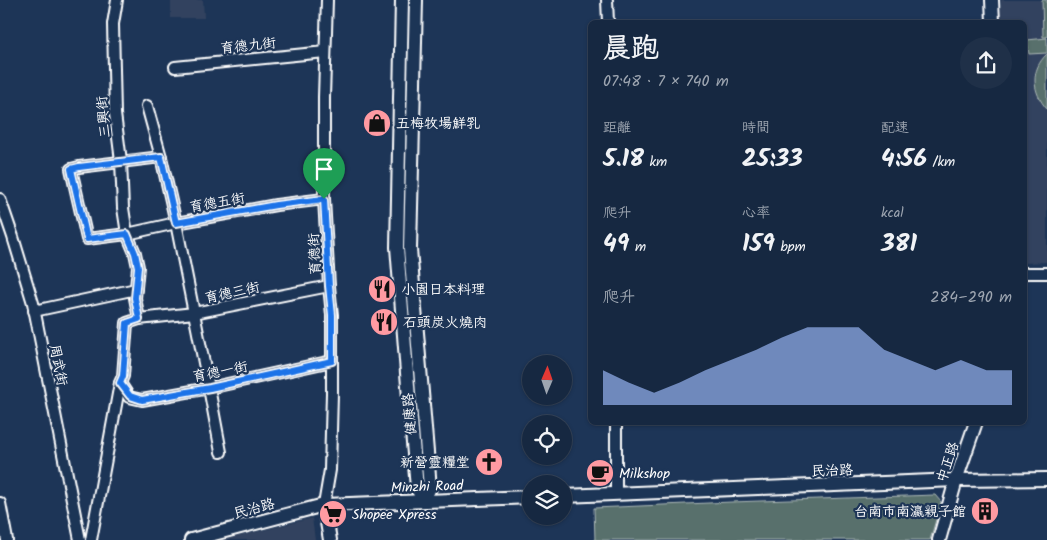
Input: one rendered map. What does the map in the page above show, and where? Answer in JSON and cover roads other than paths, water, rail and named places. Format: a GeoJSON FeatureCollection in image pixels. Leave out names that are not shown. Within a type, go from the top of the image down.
{"type":"FeatureCollection","features":[{"type":"Feature","properties":{"kind":"street","name":"三興街"},"geometry":{"type":"LineString","coordinates":[[117,0],[113,24],[115,114],[121,161],[123,208],[127,234],[135,253],[138,267],[135,298],[139,319]]}},
{"type":"Feature","properties":{"kind":"street","name":"育德街"},"geometry":{"type":"LineString","coordinates":[[324,506],[330,470],[332,361],[332,315],[324,199],[327,0]]}},
{"type":"Feature","properties":{"kind":"street","name":"健康路"},"geometry":{"type":"LineString","coordinates":[[402,0],[397,247],[417,488],[423,502]]}},
{"type":"Feature","properties":{"kind":"street","name":"健康路"},"geometry":{"type":"LineString","coordinates":[[416,0],[410,250],[430,488],[423,502]]}},
{"type":"Feature","properties":{"kind":"street"},"geometry":{"type":"LineString","coordinates":[[607,0],[608,20]]}},
{"type":"Feature","properties":{"kind":"street"},"geometry":{"type":"LineString","coordinates":[[992,0],[993,20]]}},
{"type":"Feature","properties":{"kind":"street","name":"育德九街"},"geometry":{"type":"LineString","coordinates":[[175,67],[325,52]]}},
{"type":"Feature","properties":{"kind":"street"},"geometry":{"type":"LineString","coordinates":[[148,106],[176,223],[210,388],[221,452]]}},
{"type":"Feature","properties":{"kind":"street"},"geometry":{"type":"LineString","coordinates":[[121,161],[161,157]]}},
{"type":"Feature","properties":{"kind":"street","name":"育德五街"},"geometry":{"type":"LineString","coordinates":[[121,161],[71,169],[87,239],[127,234],[276,205],[324,199]]}},
{"type":"Feature","properties":{"kind":"street","name":"周武街"},"geometry":{"type":"LineString","coordinates":[[0,199],[30,290],[80,540]]}},
{"type":"Feature","properties":{"kind":"street"},"geometry":{"type":"LineString","coordinates":[[398,207],[412,207]]}},
{"type":"Feature","properties":{"kind":"street"},"geometry":{"type":"LineString","coordinates":[[1027,274],[1047,272]]}},
{"type":"Feature","properties":{"kind":"street","name":"育德三街"},"geometry":{"type":"LineString","coordinates":[[139,319],[194,313],[329,286]]}},
{"type":"Feature","properties":{"kind":"street"},"geometry":{"type":"LineString","coordinates":[[34,311],[136,289]]}},
{"type":"Feature","properties":{"kind":"street"},"geometry":{"type":"LineString","coordinates":[[91,540],[120,383],[123,376],[127,323],[139,319]]}},
{"type":"Feature","properties":{"kind":"street","name":"育德一街"},"geometry":{"type":"LineString","coordinates":[[120,383],[130,396],[142,400],[210,388],[332,361]]}},
{"type":"Feature","properties":{"kind":"street"},"geometry":{"type":"LineString","coordinates":[[572,496],[616,494],[616,425]]}},
{"type":"Feature","properties":{"kind":"street","name":"中正路"},"geometry":{"type":"LineString","coordinates":[[939,540],[956,480],[975,425]]}},
{"type":"Feature","properties":{"kind":"street"},"geometry":{"type":"LineString","coordinates":[[956,480],[1047,479]]}},
{"type":"Feature","properties":{"kind":"street","name":"民治路"},"geometry":{"type":"LineString","coordinates":[[616,494],[956,480]]}},
{"type":"Feature","properties":{"kind":"street","name":"Minzhi Road"},"geometry":{"type":"LineString","coordinates":[[324,506],[522,497]]}},
{"type":"Feature","properties":{"kind":"street"},"geometry":{"type":"LineString","coordinates":[[0,503],[7,540]]}},
{"type":"Feature","properties":{"kind":"street"},"geometry":{"type":"LineString","coordinates":[[324,506],[330,540]]}},
{"type":"Feature","properties":{"kind":"street","name":"民治路"},"geometry":{"type":"LineString","coordinates":[[191,540],[324,506]]}},
{"type":"Feature","properties":{"kind":"place","name":"五梅牧場鮮乳"},"geometry":{"type":"Point","coordinates":[377,123]}},
{"type":"Feature","properties":{"kind":"place","name":"小園日本料理"},"geometry":{"type":"Point","coordinates":[382,289]}},
{"type":"Feature","properties":{"kind":"place","name":"石頭炭火燒肉"},"geometry":{"type":"Point","coordinates":[384,322]}},
{"type":"Feature","properties":{"kind":"place","name":"新營靈糧堂"},"geometry":{"type":"Point","coordinates":[489,462]}},
{"type":"Feature","properties":{"kind":"place","name":"Milkshop"},"geometry":{"type":"Point","coordinates":[600,473]}},
{"type":"Feature","properties":{"kind":"place","name":"台南市南瀛親子館"},"geometry":{"type":"Point","coordinates":[985,511]}},
{"type":"Feature","properties":{"kind":"place","name":"Shopee Xpress"},"geometry":{"type":"Point","coordinates":[333,514]}}]}
